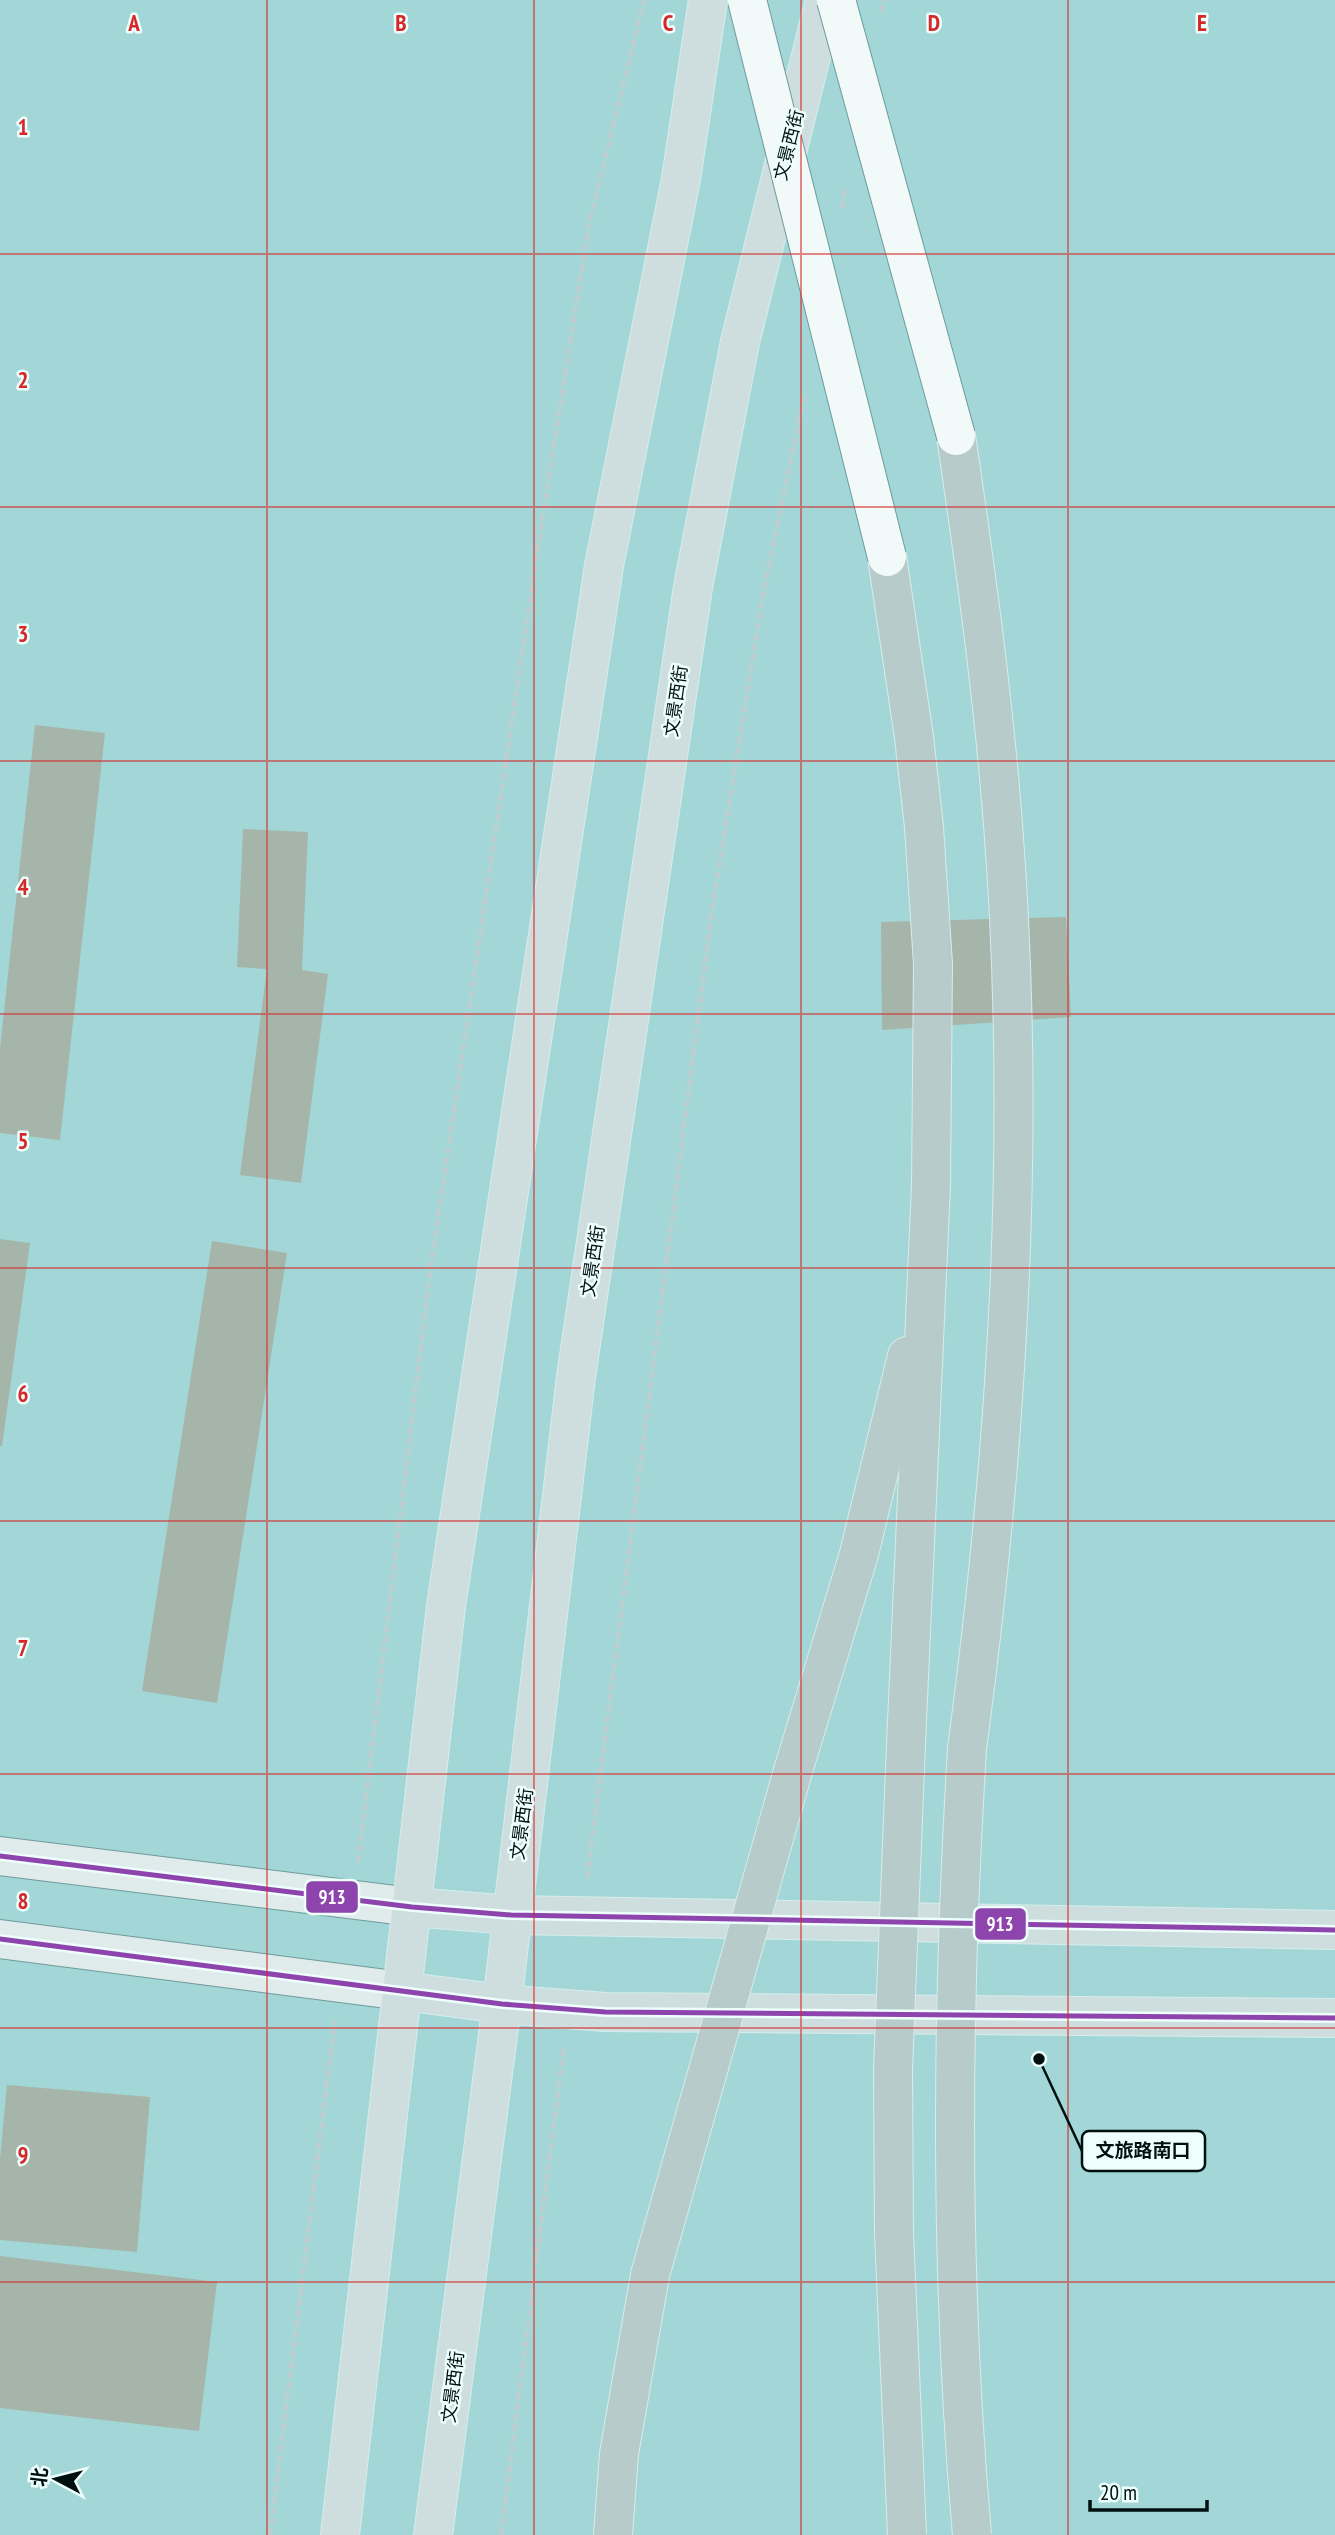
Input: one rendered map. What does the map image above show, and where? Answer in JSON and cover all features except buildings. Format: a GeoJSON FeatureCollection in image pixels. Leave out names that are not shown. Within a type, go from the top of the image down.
{"type":"FeatureCollection","features":[{"type":"Feature","properties":{"kind":"highway"},"geometry":{"type":"LineString","coordinates":[[956,436],[991,696],[1003,827],[1013,1089],[1007,1354],[985,1618],[967,1749],[959,1889],[953,2172],[957,2313],[972,2535]]}},
{"type":"Feature","properties":{"kind":"highway"},"geometry":{"type":"LineString","coordinates":[[887,557],[915,737],[933,964],[934,1065],[928,1269],[893,2070],[895,2246],[907,2535]]}},
{"type":"Feature","properties":{"kind":"highway"},"geometry":{"type":"LineString","coordinates":[[613,2535],[619,2454],[650,2275],[793,1771],[859,1554],[928,1269]]}},
{"type":"Feature","properties":{"kind":"main road","name":"文景西街"},"geometry":{"type":"LineString","coordinates":[[433,2535],[502,2004],[576,1377],[693,587],[740,342],[825,0]]}},
{"type":"Feature","properties":{"kind":"main road"},"geometry":{"type":"LineString","coordinates":[[340,2535],[448,1592],[604,566],[681,178],[707,6]]}},
{"type":"Feature","properties":{"kind":"main road"},"geometry":{"type":"LineString","coordinates":[[0,1856],[412,1907],[512,1915],[1335,1930]]}},
{"type":"Feature","properties":{"kind":"main road"},"geometry":{"type":"LineString","coordinates":[[0,1939],[502,2004],[569,2010],[1335,2018]]}},
{"type":"Feature","properties":{"kind":"street"},"geometry":{"type":"LineString","coordinates":[[747,0],[887,557]]}},
{"type":"Feature","properties":{"kind":"street"},"geometry":{"type":"LineString","coordinates":[[836,0],[956,436]]}},
{"type":"Feature","properties":{"kind":"path"},"geometry":{"type":"LineString","coordinates":[[353,1900],[430,1272],[534,573],[589,224],[644,0]]}},
{"type":"Feature","properties":{"kind":"path"},"geometry":{"type":"LineString","coordinates":[[881,14],[884,0]]}},
{"type":"Feature","properties":{"kind":"path"},"geometry":{"type":"LineString","coordinates":[[839,218],[848,177]]}},
{"type":"Feature","properties":{"kind":"path"},"geometry":{"type":"LineString","coordinates":[[581,1916],[596,1819],[711,917],[762,600],[806,382]]}},
{"type":"Feature","properties":{"kind":"path"},"geometry":{"type":"LineString","coordinates":[[270,2535],[340,1983]]}},
{"type":"Feature","properties":{"kind":"path"},"geometry":{"type":"LineString","coordinates":[[501,2535],[569,2010]]}},
{"type":"Feature","properties":{"kind":"transit line","name":"913"},"geometry":{"type":"LineString","coordinates":[[0,1856],[412,1907],[511,1915],[1335,1930]]}},
{"type":"Feature","properties":{"kind":"transit line","name":"913"},"geometry":{"type":"LineString","coordinates":[[0,1939],[502,2004],[605,2012],[1335,2018]]}},
{"type":"Feature","properties":{"kind":"place","name":"文旅路南口"},"geometry":{"type":"Point","coordinates":[1039,2059]}}]}
